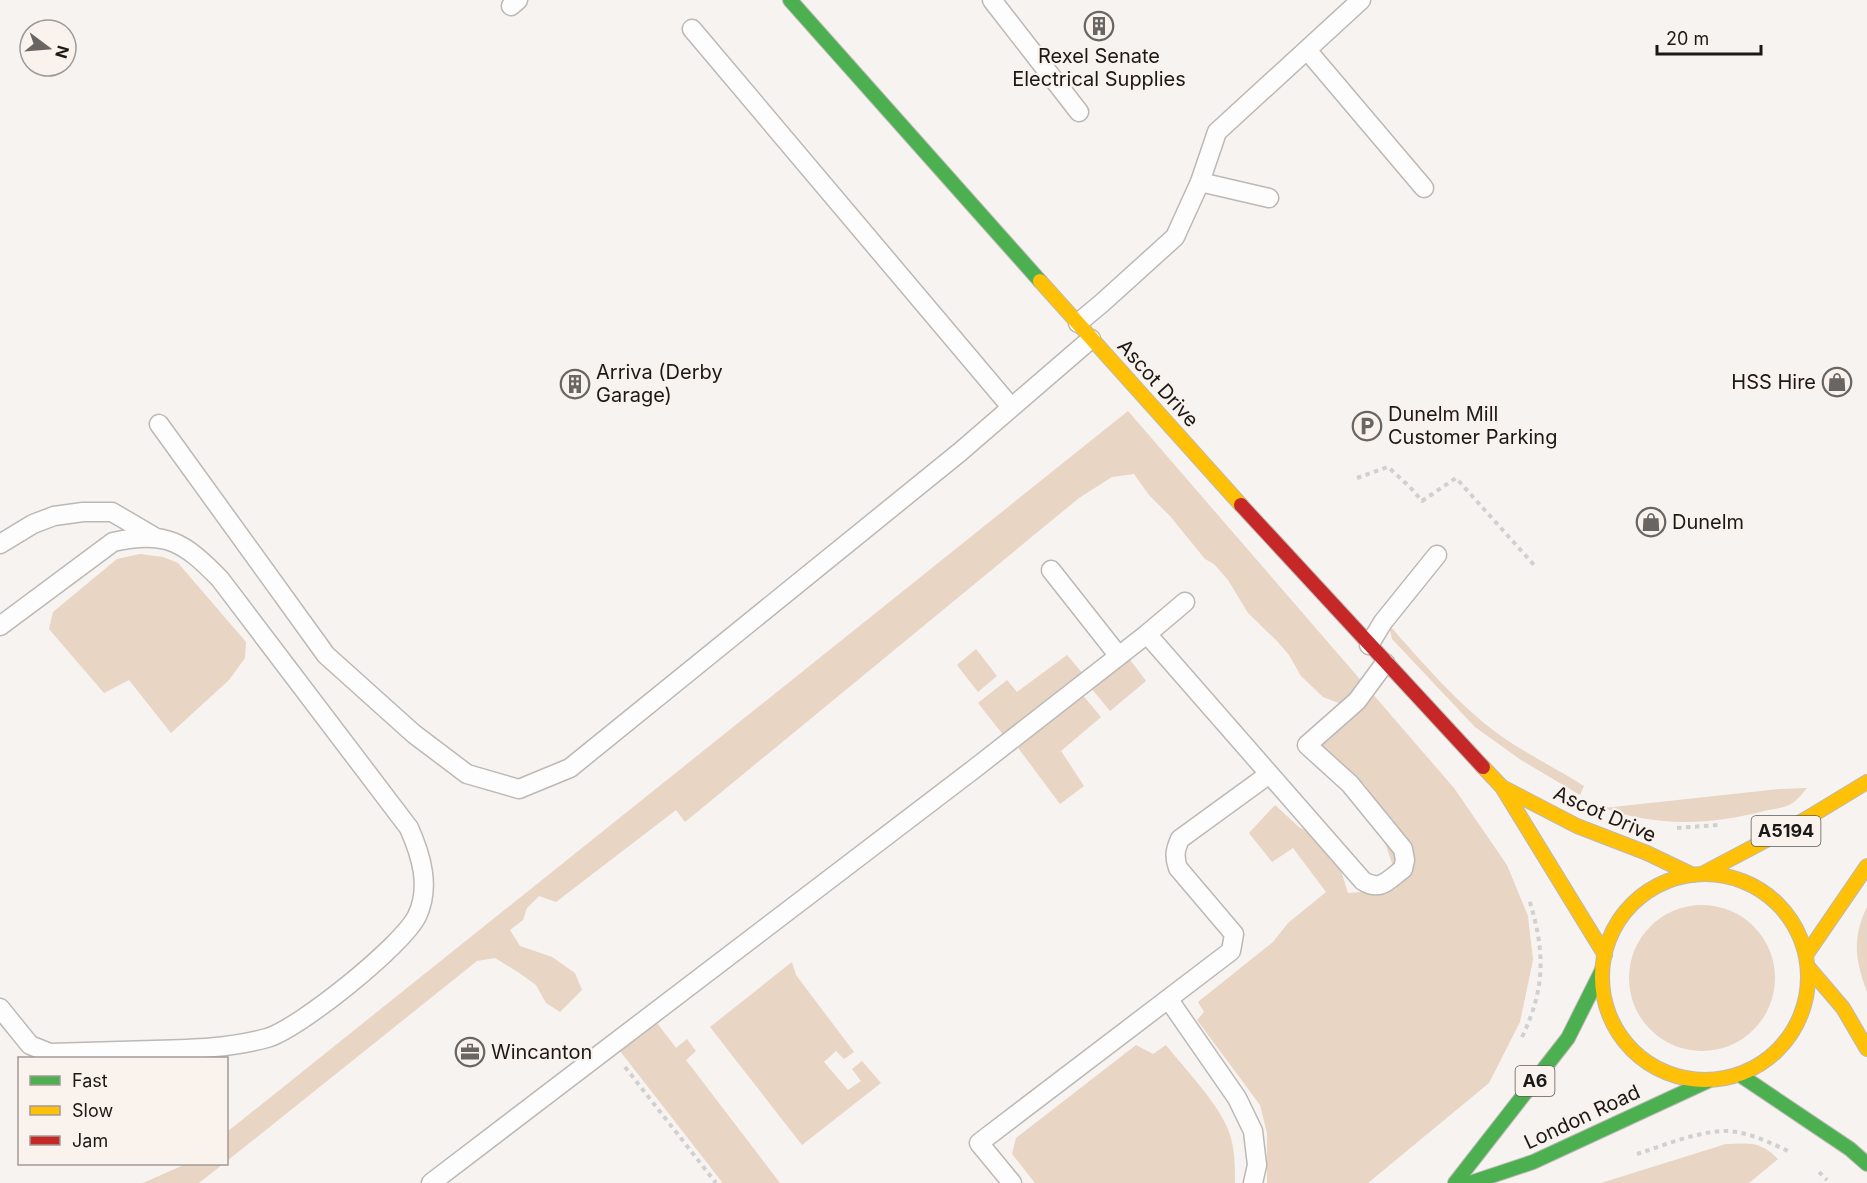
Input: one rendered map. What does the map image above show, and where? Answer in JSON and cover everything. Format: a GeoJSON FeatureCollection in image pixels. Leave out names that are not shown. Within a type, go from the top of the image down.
{"type":"FeatureCollection","features":[{"type":"Feature","properties":{"kind":"main road","name":"Ascot Drive"},"geometry":{"type":"LineString","coordinates":[[790,0],[1385,663],[1502,787],[1605,955]]}},
{"type":"Feature","properties":{"kind":"main road","name":"A5194"},"geometry":{"type":"LineString","coordinates":[[1697,874],[1786,831],[1867,782]]}},
{"type":"Feature","properties":{"kind":"main road","name":"Ascot Drive"},"geometry":{"type":"LineString","coordinates":[[1502,787],[1577,826],[1697,874]]}},
{"type":"Feature","properties":{"kind":"main road"},"geometry":{"type":"LineString","coordinates":[[1807,961],[1867,866]]}},
{"type":"Feature","properties":{"kind":"main road"},"geometry":{"type":"LineString","coordinates":[[1697,874],[1725,876],[1748,883],[1768,896],[1785,912],[1798,932],[1807,961],[1808,990],[1802,1012],[1792,1033],[1778,1050],[1760,1065],[1740,1075],[1708,1081],[1686,1079],[1665,1073],[1647,1063],[1617,1032],[1608,1013],[1603,992],[1602,970],[1605,955],[1618,922],[1643,895],[1675,879],[1697,874]]}},
{"type":"Feature","properties":{"kind":"main road"},"geometry":{"type":"LineString","coordinates":[[1807,961],[1843,1008],[1867,1049]]}},
{"type":"Feature","properties":{"kind":"main road","name":"London Road"},"geometry":{"type":"LineString","coordinates":[[1455,1183],[1568,1038],[1602,970]]}},
{"type":"Feature","properties":{"kind":"main road"},"geometry":{"type":"LineString","coordinates":[[1740,1075],[1850,1149],[1867,1164]]}},
{"type":"Feature","properties":{"kind":"main road","name":"London Road"},"geometry":{"type":"LineString","coordinates":[[1470,1183],[1533,1162],[1708,1081]]}},
{"type":"Feature","properties":{"kind":"lane"},"geometry":{"type":"LineString","coordinates":[[992,0],[1079,112]]}},
{"type":"Feature","properties":{"kind":"lane"},"geometry":{"type":"LineString","coordinates":[[1078,323],[1175,237],[1200,182],[1217,132],[1361,0]]}},
{"type":"Feature","properties":{"kind":"lane"},"geometry":{"type":"LineString","coordinates":[[692,29],[1011,407]]}},
{"type":"Feature","properties":{"kind":"lane"},"geometry":{"type":"LineString","coordinates":[[1307,50],[1424,188]]}},
{"type":"Feature","properties":{"kind":"lane"},"geometry":{"type":"LineString","coordinates":[[1200,182],[1269,198]]}},
{"type":"Feature","properties":{"kind":"lane"},"geometry":{"type":"LineString","coordinates":[[159,424],[326,655],[414,734],[467,774],[519,789],[570,768],[960,452],[1092,339]]}},
{"type":"Feature","properties":{"kind":"lane"},"geometry":{"type":"LineString","coordinates":[[0,544],[33,524],[54,516],[82,512],[112,512],[155,537]]}},
{"type":"Feature","properties":{"kind":"lane"},"geometry":{"type":"LineString","coordinates":[[0,626],[113,542],[133,537],[155,537],[176,542],[196,555],[220,579],[409,828],[419,850],[424,873],[423,896],[417,916],[390,949],[309,1016],[270,1037],[221,1048],[50,1053],[30,1045],[0,1008]]}},
{"type":"Feature","properties":{"kind":"lane"},"geometry":{"type":"LineString","coordinates":[[1369,645],[1383,622],[1437,555]]}},
{"type":"Feature","properties":{"kind":"lane"},"geometry":{"type":"LineString","coordinates":[[1051,570],[1118,656]]}},
{"type":"Feature","properties":{"kind":"lane"},"geometry":{"type":"LineString","coordinates":[[431,1183],[974,769],[1185,602]]}},
{"type":"Feature","properties":{"kind":"lane"},"geometry":{"type":"LineString","coordinates":[[1147,634],[1363,881],[1371,886],[1381,886],[1403,869],[1405,860],[1403,849],[1350,784],[1307,745],[1357,701],[1385,663]]}},
{"type":"Feature","properties":{"kind":"lane"},"geometry":{"type":"LineString","coordinates":[[1012,1183],[980,1143],[1231,951],[1234,934],[1178,868],[1174,859],[1176,848],[1180,838],[1268,774]]}},
{"type":"Feature","properties":{"kind":"lane"},"geometry":{"type":"LineString","coordinates":[[1169,1000],[1237,1098],[1254,1131],[1257,1165],[1253,1183]]}},
{"type":"Feature","properties":{"kind":"path"},"geometry":{"type":"LineString","coordinates":[[1357,478],[1388,467],[1422,501],[1456,478],[1535,566]]}},
{"type":"Feature","properties":{"kind":"path"},"geometry":{"type":"LineString","coordinates":[[609,1047],[716,1183]]}},
{"type":"Feature","properties":{"kind":"path"},"geometry":{"type":"LineString","coordinates":[[1633,1155],[1694,1136],[1726,1131],[1764,1139],[1790,1152]]}},
{"type":"Feature","properties":{"kind":"path"},"geometry":{"type":"LineString","coordinates":[[1814,1167],[1827,1180]]}},
{"type":"Feature","properties":{"kind":"shaded area"},"geometry":{"type":"Polygon","coordinates":[[[1128,411],[1454,788],[1507,865],[1528,916],[1533,960],[1520,1022],[1489,1083],[1368,1183],[1267,1183],[1267,1133],[1260,1105],[1197,1020],[1204,1012],[1198,1002],[1273,942],[1288,923],[1326,892],[1293,848],[1272,862],[1249,833],[1275,805],[1300,828],[1322,835],[1335,852],[1348,893],[1387,890],[1392,863],[1376,817],[1364,795],[1366,786],[1331,756],[1319,742],[1351,717],[1339,703],[1323,697],[1301,676],[1289,655],[1248,613],[1228,580],[1214,564],[1205,559],[1170,516],[1149,495],[1134,474],[1112,477],[1079,498],[685,822],[676,810],[556,902],[539,896],[527,908],[523,920],[510,930],[520,946],[552,957],[575,973],[582,990],[560,1012],[546,1003],[536,985],[518,972],[495,958],[477,961],[228,1160],[228,1131],[1128,411]]]}},
{"type":"Feature","properties":{"kind":"shaded area"},"geometry":{"type":"Polygon","coordinates":[[[140,554],[163,557],[178,563],[246,642],[245,658],[229,680],[171,733],[129,680],[104,693],[49,629],[53,612],[117,559],[140,554]]]}},
{"type":"Feature","properties":{"kind":"shaded area"},"geometry":{"type":"Polygon","coordinates":[[[1389,625],[1442,684],[1470,711],[1511,743],[1584,786],[1580,795],[1521,760],[1475,727],[1392,639],[1389,625]]]}},
{"type":"Feature","properties":{"kind":"shaded area"},"geometry":{"type":"Polygon","coordinates":[[[976,649],[997,676],[978,692],[957,665],[976,649]]]}},
{"type":"Feature","properties":{"kind":"shaded area"},"geometry":{"type":"Polygon","coordinates":[[[1067,655],[1084,675],[1004,736],[978,703],[1007,680],[1017,692],[1067,655]]]}},
{"type":"Feature","properties":{"kind":"shaded area"},"geometry":{"type":"Polygon","coordinates":[[[1128,657],[1146,681],[1110,711],[1091,688],[1128,657]]]}},
{"type":"Feature","properties":{"kind":"shaded area"},"geometry":{"type":"Polygon","coordinates":[[[1081,693],[1101,717],[1061,751],[1084,786],[1060,804],[1016,745],[1081,693]]]}},
{"type":"Feature","properties":{"kind":"shaded area"},"geometry":{"type":"Polygon","coordinates":[[[1807,788],[1794,802],[1783,807],[1744,816],[1704,821],[1664,821],[1604,808],[1779,789],[1807,788]]]}},
{"type":"Feature","properties":{"kind":"shaded area"},"geometry":{"type":"Polygon","coordinates":[[[1702,905],[1730,910],[1754,926],[1770,950],[1775,978],[1770,1006],[1754,1030],[1730,1046],[1702,1051],[1674,1046],[1650,1030],[1634,1006],[1629,978],[1634,950],[1650,926],[1674,910],[1702,905]]]}},
{"type":"Feature","properties":{"kind":"shaded area"},"geometry":{"type":"Polygon","coordinates":[[[1867,907],[1867,992],[1860,970],[1857,939],[1867,907]]]}},
{"type":"Feature","properties":{"kind":"shaded area"},"geometry":{"type":"Polygon","coordinates":[[[792,962],[796,975],[854,1052],[844,1059],[836,1051],[824,1062],[848,1090],[861,1081],[852,1069],[862,1061],[881,1083],[802,1145],[710,1027],[792,962]]]}},
{"type":"Feature","properties":{"kind":"shaded area"},"geometry":{"type":"Polygon","coordinates":[[[657,1023],[676,1048],[687,1039],[696,1051],[686,1060],[780,1183],[721,1183],[620,1051],[657,1023]]]}},
{"type":"Feature","properties":{"kind":"shaded area"},"geometry":{"type":"Polygon","coordinates":[[[1136,1045],[1153,1054],[1166,1045],[1218,1110],[1231,1138],[1235,1183],[1035,1183],[1012,1154],[1016,1138],[1136,1045]]]}},
{"type":"Feature","properties":{"kind":"shaded area"},"geometry":{"type":"Polygon","coordinates":[[[1726,1144],[1755,1144],[1766,1149],[1778,1159],[1749,1183],[1601,1183],[1726,1144]]]}},
{"type":"Feature","properties":{"kind":"shaded area"},"geometry":{"type":"Polygon","coordinates":[[[184,1165],[222,1165],[199,1183],[143,1183],[184,1165]]]}},
{"type":"Feature","properties":{"kind":"traffic: fast"},"geometry":{"type":"LineString","coordinates":[[790,0],[1040,281]]}},
{"type":"Feature","properties":{"kind":"traffic: fast"},"geometry":{"type":"LineString","coordinates":[[1455,1183],[1568,1038],[1602,970]]}},
{"type":"Feature","properties":{"kind":"traffic: fast"},"geometry":{"type":"LineString","coordinates":[[1740,1075],[1850,1149],[1867,1164]]}},
{"type":"Feature","properties":{"kind":"traffic: fast"},"geometry":{"type":"LineString","coordinates":[[1470,1183],[1533,1162],[1708,1081]]}},
{"type":"Feature","properties":{"kind":"traffic: slow"},"geometry":{"type":"LineString","coordinates":[[1040,281],[1241,505]]}},
{"type":"Feature","properties":{"kind":"traffic: slow"},"geometry":{"type":"LineString","coordinates":[[1483,767],[1502,787],[1605,955]]}},
{"type":"Feature","properties":{"kind":"traffic: slow"},"geometry":{"type":"LineString","coordinates":[[1702,874],[1806,819],[1867,782]]}},
{"type":"Feature","properties":{"kind":"traffic: slow"},"geometry":{"type":"LineString","coordinates":[[1504,788],[1577,826],[1647,853],[1693,875]]}},
{"type":"Feature","properties":{"kind":"traffic: slow"},"geometry":{"type":"LineString","coordinates":[[1806,955],[1867,866]]}},
{"type":"Feature","properties":{"kind":"traffic: slow"},"geometry":{"type":"LineString","coordinates":[[1705,874],[1735,878],[1754,886],[1778,904],[1796,928],[1804,947],[1808,977],[1804,1007],[1796,1026],[1778,1050],[1754,1068],[1735,1076],[1705,1080],[1675,1076],[1656,1068],[1632,1050],[1614,1026],[1606,1007],[1602,977],[1606,947],[1614,928],[1632,904],[1656,886],[1675,878],[1705,874]]}},
{"type":"Feature","properties":{"kind":"traffic: slow"},"geometry":{"type":"LineString","coordinates":[[1808,967],[1843,1008],[1867,1049]]}},
{"type":"Feature","properties":{"kind":"traffic: jam"},"geometry":{"type":"LineString","coordinates":[[1241,505],[1483,767]]}},
{"type":"Feature","properties":{"kind":"place","name":"Rexel Senate Electrical Supplies"},"geometry":{"type":"Point","coordinates":[1099,26]}},
{"type":"Feature","properties":{"kind":"place","name":"HSS Hire"},"geometry":{"type":"Point","coordinates":[1837,382]}},
{"type":"Feature","properties":{"kind":"place","name":"Arriva (Derby Garage)"},"geometry":{"type":"Point","coordinates":[575,384]}},
{"type":"Feature","properties":{"kind":"place","name":"Dunelm Mill Customer Parking"},"geometry":{"type":"Point","coordinates":[1367,426]}},
{"type":"Feature","properties":{"kind":"place","name":"Dunelm"},"geometry":{"type":"Point","coordinates":[1651,522]}},
{"type":"Feature","properties":{"kind":"place","name":"Wincanton"},"geometry":{"type":"Point","coordinates":[470,1052]}}]}
